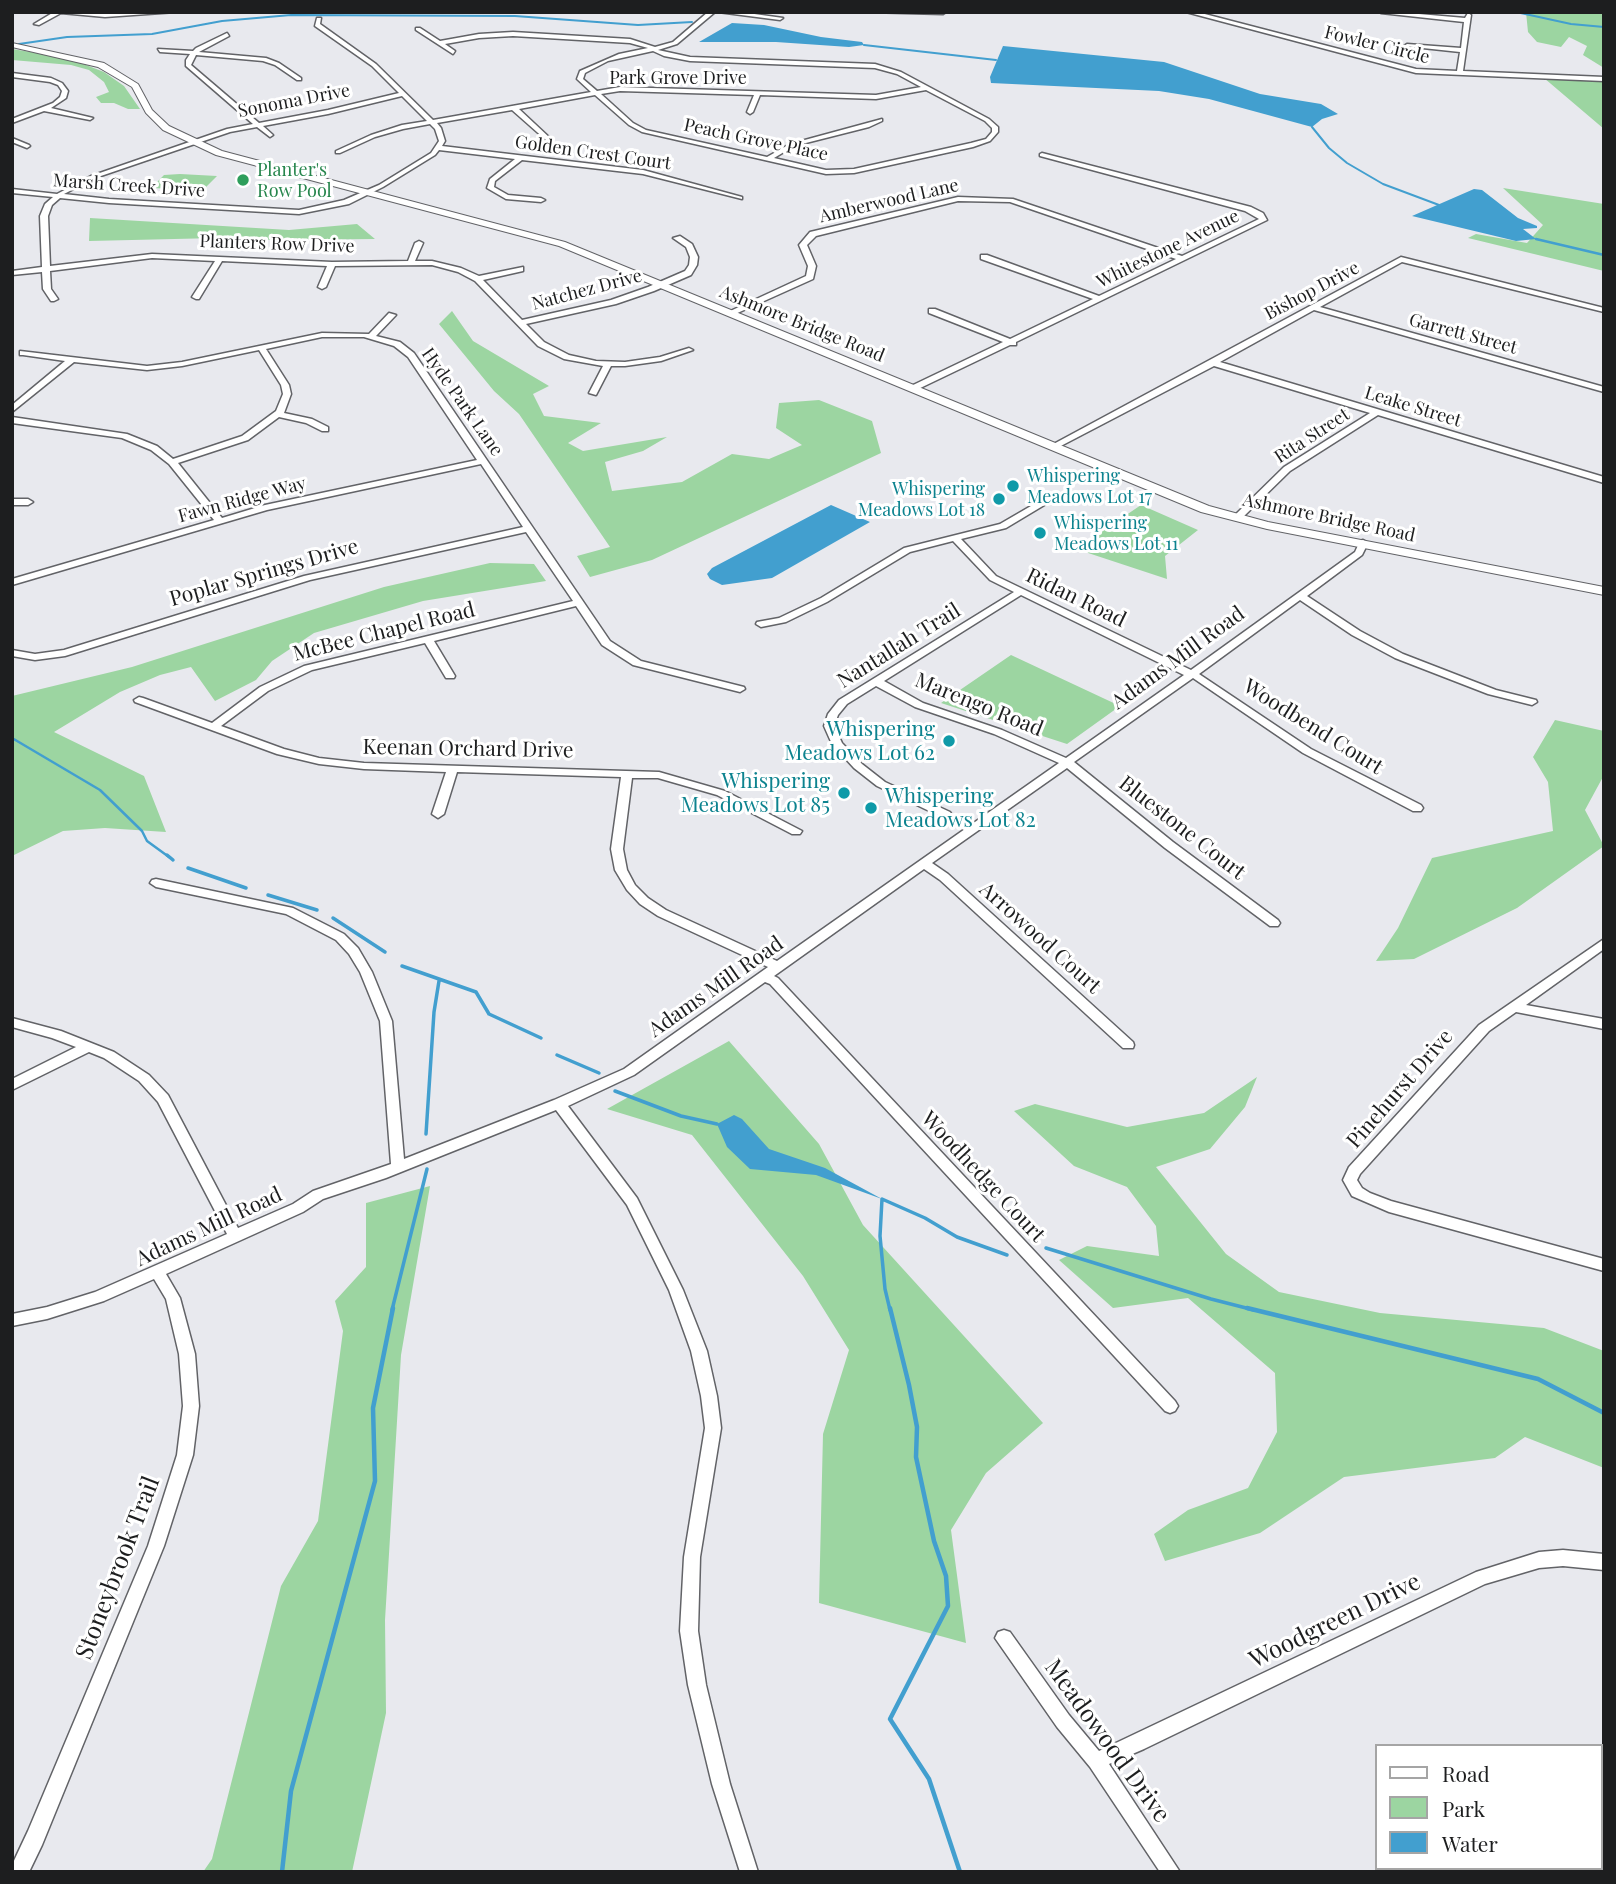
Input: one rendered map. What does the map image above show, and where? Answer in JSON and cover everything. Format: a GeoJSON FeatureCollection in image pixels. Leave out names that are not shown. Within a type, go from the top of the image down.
{"type":"FeatureCollection","features":[{"type":"Feature","properties":{"kind":"main road","name":"Ashmore Bridge Road"},"geometry":{"type":"LineString","coordinates":[[12,45],[101,65],[135,86],[159,123],[192,141],[249,163],[541,237],[915,388],[1184,502],[1238,517],[1604,591]]}},
{"type":"Feature","properties":{"kind":"street"},"geometry":{"type":"LineString","coordinates":[[37,24],[61,12],[173,12]]}},
{"type":"Feature","properties":{"kind":"street","name":"Peach Grove Place"},"geometry":{"type":"LineString","coordinates":[[654,49],[666,55],[690,60],[874,66],[899,73],[992,123],[995,128],[993,136],[972,145],[846,172],[818,170],[644,131],[631,124],[580,79],[582,72],[615,57],[654,49],[679,40],[712,12]]}},
{"type":"Feature","properties":{"kind":"street"},"geometry":{"type":"LineString","coordinates":[[721,12],[780,18]]}},
{"type":"Feature","properties":{"kind":"street"},"geometry":{"type":"LineString","coordinates":[[870,12],[943,12]]}},
{"type":"Feature","properties":{"kind":"street","name":"Fowler Circle"},"geometry":{"type":"LineString","coordinates":[[1189,12],[1396,67],[1460,74],[1604,79]]}},
{"type":"Feature","properties":{"kind":"street"},"geometry":{"type":"LineString","coordinates":[[1384,13],[1467,18],[1460,74]]}},
{"type":"Feature","properties":{"kind":"street"},"geometry":{"type":"LineString","coordinates":[[318,19],[317,25],[365,57],[432,121],[442,134],[439,148],[425,160],[366,193]]}},
{"type":"Feature","properties":{"kind":"street"},"geometry":{"type":"LineString","coordinates":[[418,29],[453,52]]}},
{"type":"Feature","properties":{"kind":"street"},"geometry":{"type":"LineString","coordinates":[[440,43],[489,34],[546,35],[630,41],[654,49]]}},
{"type":"Feature","properties":{"kind":"street"},"geometry":{"type":"LineString","coordinates":[[227,35],[207,43],[194,53],[188,61],[190,69],[270,135]]}},
{"type":"Feature","properties":{"kind":"street"},"geometry":{"type":"LineString","coordinates":[[536,46],[546,35]]}},
{"type":"Feature","properties":{"kind":"street"},"geometry":{"type":"LineString","coordinates":[[1408,47],[1463,50]]}},
{"type":"Feature","properties":{"kind":"street"},"geometry":{"type":"LineString","coordinates":[[160,50],[264,59],[277,64],[299,79]]}},
{"type":"Feature","properties":{"kind":"street"},"geometry":{"type":"LineString","coordinates":[[12,75],[45,78],[65,90],[63,97],[46,109],[12,121]]}},
{"type":"Feature","properties":{"kind":"street","name":"Park Grove Drive"},"geometry":{"type":"LineString","coordinates":[[338,152],[381,132],[594,93],[642,88],[876,97],[926,88]]}},
{"type":"Feature","properties":{"kind":"street"},"geometry":{"type":"LineString","coordinates":[[750,112],[758,93]]}},
{"type":"Feature","properties":{"kind":"street","name":"Sonoma Drive"},"geometry":{"type":"LineString","coordinates":[[55,197],[86,180],[192,141],[255,124],[328,112],[404,94]]}},
{"type":"Feature","properties":{"kind":"street"},"geometry":{"type":"LineString","coordinates":[[513,107],[548,139]]}},
{"type":"Feature","properties":{"kind":"street"},"geometry":{"type":"LineString","coordinates":[[46,109],[90,118]]}},
{"type":"Feature","properties":{"kind":"street"},"geometry":{"type":"LineString","coordinates":[[768,159],[792,145],[867,126],[880,120]]}},
{"type":"Feature","properties":{"kind":"street"},"geometry":{"type":"LineString","coordinates":[[12,140],[27,146]]}},
{"type":"Feature","properties":{"kind":"street","name":"Golden Crest Court"},"geometry":{"type":"LineString","coordinates":[[439,148],[643,172],[740,198]]}},
{"type":"Feature","properties":{"kind":"street","name":"Whitestone Avenue"},"geometry":{"type":"LineString","coordinates":[[915,388],[1260,223],[1263,218],[1248,209],[1042,155]]}},
{"type":"Feature","properties":{"kind":"street"},"geometry":{"type":"LineString","coordinates":[[519,159],[492,180],[490,188],[506,197],[541,200]]}},
{"type":"Feature","properties":{"kind":"street","name":"Marsh Creek Drive"},"geometry":{"type":"LineString","coordinates":[[12,191],[55,197],[291,213],[328,208],[366,193]]}},
{"type":"Feature","properties":{"kind":"street"},"geometry":{"type":"LineString","coordinates":[[54,299],[47,289],[44,216],[55,197]]}},
{"type":"Feature","properties":{"kind":"street","name":"Amberwood Lane"},"geometry":{"type":"LineString","coordinates":[[730,313],[810,277],[812,266],[803,245],[813,234],[958,199],[1011,200],[1183,260]]}},
{"type":"Feature","properties":{"kind":"street"},"geometry":{"type":"LineString","coordinates":[[662,285],[688,273],[693,265],[692,251],[677,238]]}},
{"type":"Feature","properties":{"kind":"street"},"geometry":{"type":"LineString","coordinates":[[411,262],[419,243]]}},
{"type":"Feature","properties":{"kind":"street","name":"Planters Row Drive"},"geometry":{"type":"LineString","coordinates":[[12,273],[136,257],[332,264],[411,262],[452,267],[478,279],[541,344],[554,352],[581,360],[608,363],[650,361],[689,350]]}},
{"type":"Feature","properties":{"kind":"street"},"geometry":{"type":"LineString","coordinates":[[984,257],[1101,299]]}},
{"type":"Feature","properties":{"kind":"street","name":"Bishop Drive"},"geometry":{"type":"LineString","coordinates":[[1052,447],[1405,258],[1604,310]]}},
{"type":"Feature","properties":{"kind":"street"},"geometry":{"type":"LineString","coordinates":[[196,297],[220,259]]}},
{"type":"Feature","properties":{"kind":"street"},"geometry":{"type":"LineString","coordinates":[[322,287],[332,264]]}},
{"type":"Feature","properties":{"kind":"street"},"geometry":{"type":"LineString","coordinates":[[478,279],[520,269]]}},
{"type":"Feature","properties":{"kind":"street","name":"Natchez Drive"},"geometry":{"type":"LineString","coordinates":[[520,323],[613,302],[662,285]]}},
{"type":"Feature","properties":{"kind":"street","name":"Garrett Street"},"geometry":{"type":"LineString","coordinates":[[1314,308],[1604,390]]}},
{"type":"Feature","properties":{"kind":"street"},"geometry":{"type":"LineString","coordinates":[[932,311],[1013,343]]}},
{"type":"Feature","properties":{"kind":"street"},"geometry":{"type":"LineString","coordinates":[[371,336],[392,315]]}},
{"type":"Feature","properties":{"kind":"street","name":"Hyde Park Lane"},"geometry":{"type":"LineString","coordinates":[[23,354],[154,368],[322,335],[371,336],[397,344],[411,355],[606,643],[625,658],[740,689]]}},
{"type":"Feature","properties":{"kind":"street"},"geometry":{"type":"LineString","coordinates":[[172,462],[245,438],[278,414],[285,403],[285,385],[261,347]]}},
{"type":"Feature","properties":{"kind":"street"},"geometry":{"type":"LineString","coordinates":[[12,410],[71,360]]}},
{"type":"Feature","properties":{"kind":"street"},"geometry":{"type":"LineString","coordinates":[[593,393],[608,363]]}},
{"type":"Feature","properties":{"kind":"street","name":"Leake Street"},"geometry":{"type":"LineString","coordinates":[[1213,363],[1604,480]]}},
{"type":"Feature","properties":{"kind":"street","name":"Rita Street"},"geometry":{"type":"LineString","coordinates":[[1238,517],[1287,469],[1375,413]]}},
{"type":"Feature","properties":{"kind":"street"},"geometry":{"type":"LineString","coordinates":[[278,414],[309,421],[325,429]]}},
{"type":"Feature","properties":{"kind":"street"},"geometry":{"type":"LineString","coordinates":[[12,420],[124,436],[153,447],[172,462],[220,521]]}},
{"type":"Feature","properties":{"kind":"street","name":"Fawn Ridge Way"},"geometry":{"type":"LineString","coordinates":[[12,582],[295,501],[484,461]]}},
{"type":"Feature","properties":{"kind":"street"},"geometry":{"type":"LineString","coordinates":[[761,624],[782,620],[824,600],[907,550],[1003,526],[1045,501]]}},
{"type":"Feature","properties":{"kind":"street"},"geometry":{"type":"LineString","coordinates":[[12,502],[28,502]]}},
{"type":"Feature","properties":{"kind":"street","name":"Poplar Springs Drive"},"geometry":{"type":"LineString","coordinates":[[12,653],[35,657],[65,653],[307,578],[529,528]]}},
{"type":"Feature","properties":{"kind":"street","name":"Ridan Road"},"geometry":{"type":"LineString","coordinates":[[956,539],[985,572],[1020,593],[1192,674]]}},
{"type":"Feature","properties":{"kind":"street","name":"Adams Mill Road"},"geometry":{"type":"LineString","coordinates":[[12,1320],[74,1306],[158,1272],[298,1208],[318,1195],[559,1104],[629,1072],[1192,674],[1359,553],[1363,543]]}},
{"type":"Feature","properties":{"kind":"street","name":"Nantallah Trail"},"geometry":{"type":"LineString","coordinates":[[946,816],[881,784],[837,744],[829,726],[833,714],[843,702],[1020,593]]}},
{"type":"Feature","properties":{"kind":"street"},"geometry":{"type":"LineString","coordinates":[[1299,595],[1356,633],[1399,656],[1492,692],[1532,702]]}},
{"type":"Feature","properties":{"kind":"street","name":"McBee Chapel Road"},"geometry":{"type":"LineString","coordinates":[[214,727],[264,690],[294,674],[578,603]]}},
{"type":"Feature","properties":{"kind":"street"},"geometry":{"type":"LineString","coordinates":[[428,639],[450,676]]}},
{"type":"Feature","properties":{"kind":"street","name":"Woodbend Court"},"geometry":{"type":"LineString","coordinates":[[1192,674],[1307,751],[1417,807]]}},
{"type":"Feature","properties":{"kind":"street","name":"Marengo Road"},"geometry":{"type":"LineString","coordinates":[[877,682],[919,705],[1009,736],[1066,762]]}},
{"type":"Feature","properties":{"kind":"street","name":"Keenan Orchard Drive"},"geometry":{"type":"LineString","coordinates":[[139,700],[281,752],[319,761],[364,766],[659,775],[706,787],[796,831]]}},
{"type":"Feature","properties":{"kind":"street","name":"Bluestone Court"},"geometry":{"type":"LineString","coordinates":[[1066,762],[1169,845],[1274,923]]}},
{"type":"Feature","properties":{"kind":"street"},"geometry":{"type":"LineString","coordinates":[[438,814],[452,769]]}},
{"type":"Feature","properties":{"kind":"street"},"geometry":{"type":"LineString","coordinates":[[627,773],[618,849],[621,870],[631,887],[662,913],[778,967]]}},
{"type":"Feature","properties":{"kind":"street","name":"Arrowood Court"},"geometry":{"type":"LineString","coordinates":[[924,863],[954,886],[1128,1045]]}},
{"type":"Feature","properties":{"kind":"street"},"geometry":{"type":"LineString","coordinates":[[156,883],[289,911],[340,937],[354,951],[366,972],[386,1021],[398,1167]]}},
{"type":"Feature","properties":{"kind":"street","name":"Pinehurst Drive"},"geometry":{"type":"LineString","coordinates":[[1604,943],[1484,1028],[1354,1171],[1350,1180],[1365,1197],[1389,1206],[1604,1265]]}},
{"type":"Feature","properties":{"kind":"street","name":"Woodhedge Court"},"geometry":{"type":"LineString","coordinates":[[765,977],[774,981],[1170,1406]]}},
{"type":"Feature","properties":{"kind":"street"},"geometry":{"type":"LineString","coordinates":[[1513,1007],[1604,1024]]}},
{"type":"Feature","properties":{"kind":"street"},"geometry":{"type":"LineString","coordinates":[[12,1022],[88,1047],[128,1066],[159,1094],[235,1236]]}},
{"type":"Feature","properties":{"kind":"street"},"geometry":{"type":"LineString","coordinates":[[12,1085],[88,1047]]}},
{"type":"Feature","properties":{"kind":"street"},"geometry":{"type":"LineString","coordinates":[[559,1104],[632,1202],[676,1290],[699,1351],[713,1428],[692,1557],[689,1631],[697,1685],[721,1784],[749,1872]]}},
{"type":"Feature","properties":{"kind":"street","name":"Stoneybrook Trail"},"geometry":{"type":"LineString","coordinates":[[19,1872],[156,1546],[185,1455],[191,1406],[187,1354],[173,1298],[158,1272]]}},
{"type":"Feature","properties":{"kind":"street","name":"Woodgreen Drive"},"geometry":{"type":"LineString","coordinates":[[1096,1761],[1139,1743],[1482,1577],[1539,1560],[1563,1558],[1604,1562]]}},
{"type":"Feature","properties":{"kind":"street","name":"Meadowood Drive"},"geometry":{"type":"LineString","coordinates":[[1004,1638],[1063,1721],[1096,1761],[1171,1872]]}},
{"type":"Feature","properties":{"kind":"green space"},"geometry":{"type":"Polygon","coordinates":[[[1526,12],[1604,12],[1604,68],[1583,55],[1587,46],[1569,37],[1561,47],[1537,42],[1528,32],[1526,12]]]}},
{"type":"Feature","properties":{"kind":"green space"},"geometry":{"type":"Polygon","coordinates":[[[12,49],[68,58],[104,72],[124,86],[140,109],[101,103],[96,97],[109,92],[104,82],[89,70],[71,65],[12,60],[12,49]]]}},
{"type":"Feature","properties":{"kind":"green space"},"geometry":{"type":"Polygon","coordinates":[[[1544,78],[1604,79],[1604,129],[1544,78]]]}},
{"type":"Feature","properties":{"kind":"green space"},"geometry":{"type":"Polygon","coordinates":[[[164,175],[217,176],[203,190],[151,188],[164,175]]]}},
{"type":"Feature","properties":{"kind":"green space"},"geometry":{"type":"Polygon","coordinates":[[[1503,188],[1604,204],[1604,271],[1468,238],[1476,234],[1527,243],[1543,225],[1503,188]]]}},
{"type":"Feature","properties":{"kind":"green space"},"geometry":{"type":"Polygon","coordinates":[[[90,218],[289,230],[357,224],[375,239],[217,238],[89,241],[90,218]]]}},
{"type":"Feature","properties":{"kind":"green space"},"geometry":{"type":"Polygon","coordinates":[[[452,311],[473,341],[549,386],[533,394],[544,416],[601,423],[568,443],[583,451],[667,437],[643,451],[605,462],[612,491],[682,482],[732,454],[769,459],[802,445],[776,428],[779,403],[819,400],[872,421],[881,453],[652,560],[590,577],[577,556],[610,547],[519,414],[494,391],[439,324],[452,311]]]}},
{"type":"Feature","properties":{"kind":"green space"},"geometry":{"type":"Polygon","coordinates":[[[1141,505],[1198,530],[1165,556],[1167,579],[1076,549],[1141,505]]]}},
{"type":"Feature","properties":{"kind":"green space"},"geometry":{"type":"Polygon","coordinates":[[[490,563],[534,564],[546,581],[423,601],[314,633],[272,661],[256,680],[215,701],[191,667],[160,675],[120,692],[54,732],[144,776],[166,832],[105,828],[63,831],[12,856],[12,696],[132,667],[384,587],[490,563]]]}},
{"type":"Feature","properties":{"kind":"green space"},"geometry":{"type":"Polygon","coordinates":[[[1011,655],[1120,706],[1067,744],[941,703],[1011,655]]]}},
{"type":"Feature","properties":{"kind":"green space"},"geometry":{"type":"Polygon","coordinates":[[[1555,720],[1604,731],[1604,775],[1585,810],[1604,846],[1517,908],[1414,959],[1376,961],[1398,928],[1432,858],[1553,831],[1548,782],[1533,757],[1555,720]]]}},
{"type":"Feature","properties":{"kind":"green space"},"geometry":{"type":"Polygon","coordinates":[[[729,1041],[819,1144],[863,1225],[1043,1423],[986,1473],[951,1530],[966,1643],[819,1603],[823,1434],[849,1350],[803,1276],[692,1135],[607,1109],[729,1041]]]}},
{"type":"Feature","properties":{"kind":"green space"},"geometry":{"type":"Polygon","coordinates":[[[1257,1077],[1245,1107],[1210,1149],[1156,1167],[1226,1254],[1279,1292],[1380,1313],[1544,1328],[1604,1351],[1604,1468],[1525,1437],[1495,1458],[1344,1477],[1260,1533],[1165,1561],[1154,1534],[1188,1510],[1248,1488],[1277,1432],[1275,1373],[1188,1298],[1113,1308],[1059,1260],[1087,1246],[1159,1256],[1156,1226],[1127,1187],[1074,1166],[1014,1111],[1035,1104],[1127,1127],[1204,1113],[1257,1077]]]}},
{"type":"Feature","properties":{"kind":"green space"},"geometry":{"type":"Polygon","coordinates":[[[430,1186],[401,1355],[385,1620],[386,1713],[352,1872],[203,1872],[212,1859],[281,1586],[318,1521],[343,1331],[335,1301],[366,1267],[366,1203],[430,1186]]]}},
{"type":"Feature","properties":{"kind":"water"},"geometry":{"type":"Polygon","coordinates":[[[732,23],[764,25],[862,42],[864,45],[849,47],[776,42],[699,42],[732,23]]]}},
{"type":"Feature","properties":{"kind":"water"},"geometry":{"type":"Polygon","coordinates":[[[1003,46],[1164,62],[1260,94],[1321,104],[1338,114],[1322,119],[1312,127],[1209,99],[1159,91],[991,83],[990,77],[1003,46]]]}},
{"type":"Feature","properties":{"kind":"water"},"geometry":{"type":"Polygon","coordinates":[[[1474,189],[1482,190],[1518,218],[1537,226],[1523,229],[1536,239],[1516,241],[1412,216],[1474,189]]]}},
{"type":"Feature","properties":{"kind":"water"},"geometry":{"type":"Polygon","coordinates":[[[831,505],[870,522],[772,578],[722,585],[710,579],[707,574],[712,568],[831,505]]]}},
{"type":"Feature","properties":{"kind":"water"},"geometry":{"type":"Polygon","coordinates":[[[734,1115],[742,1119],[769,1149],[825,1168],[882,1199],[816,1175],[750,1169],[727,1147],[717,1124],[734,1115]]]}},
{"type":"Feature","properties":{"kind":"waterway"},"geometry":{"type":"LineString","coordinates":[[1516,12],[1571,24],[1604,27]]}},
{"type":"Feature","properties":{"kind":"waterway"},"geometry":{"type":"LineString","coordinates":[[19,44],[67,37],[152,34],[222,21],[291,15],[515,16],[638,25],[692,22]]}},
{"type":"Feature","properties":{"kind":"waterway"},"geometry":{"type":"LineString","coordinates":[[864,45],[996,60]]}},
{"type":"Feature","properties":{"kind":"waterway"},"geometry":{"type":"LineString","coordinates":[[1312,127],[1329,148],[1347,163],[1383,184],[1439,205]]}},
{"type":"Feature","properties":{"kind":"waterway"},"geometry":{"type":"LineString","coordinates":[[1536,239],[1604,255]]}},
{"type":"Feature","properties":{"kind":"waterway"},"geometry":{"type":"LineString","coordinates":[[12,738],[100,790],[142,831],[147,841],[169,857]]}},
{"type":"Feature","properties":{"kind":"waterway"},"geometry":{"type":"LineString","coordinates":[[167,855],[173,860]]}},
{"type":"Feature","properties":{"kind":"waterway"},"geometry":{"type":"LineString","coordinates":[[188,868],[246,888]]}},
{"type":"Feature","properties":{"kind":"waterway"},"geometry":{"type":"LineString","coordinates":[[268,895],[317,910]]}},
{"type":"Feature","properties":{"kind":"waterway"},"geometry":{"type":"LineString","coordinates":[[333,918],[385,952]]}},
{"type":"Feature","properties":{"kind":"waterway"},"geometry":{"type":"LineString","coordinates":[[402,966],[476,992],[489,1014],[541,1038]]}},
{"type":"Feature","properties":{"kind":"waterway"},"geometry":{"type":"LineString","coordinates":[[426,1134],[434,1012],[439,981]]}},
{"type":"Feature","properties":{"kind":"waterway"},"geometry":{"type":"LineString","coordinates":[[557,1055],[599,1073]]}},
{"type":"Feature","properties":{"kind":"waterway"},"geometry":{"type":"LineString","coordinates":[[615,1091],[681,1116],[717,1124]]}},
{"type":"Feature","properties":{"kind":"waterway"},"geometry":{"type":"LineString","coordinates":[[392,1310],[427,1169]]}},
{"type":"Feature","properties":{"kind":"waterway"},"geometry":{"type":"LineString","coordinates":[[890,1310],[885,1289],[880,1236],[882,1199],[925,1218],[957,1237],[1007,1255]]}},
{"type":"Feature","properties":{"kind":"waterway"},"geometry":{"type":"LineString","coordinates":[[1046,1248],[1254,1310]]}},
{"type":"Feature","properties":{"kind":"waterway"},"geometry":{"type":"LineString","coordinates":[[282,1872],[291,1791],[375,1481],[373,1408],[393,1308]]}},
{"type":"Feature","properties":{"kind":"waterway"},"geometry":{"type":"LineString","coordinates":[[890,1308],[909,1385],[917,1427],[916,1457],[934,1541],[946,1576],[948,1606],[890,1719],[929,1779],[960,1872]]}},
{"type":"Feature","properties":{"kind":"waterway"},"geometry":{"type":"LineString","coordinates":[[1247,1308],[1538,1379],[1604,1413]]}},
{"type":"Feature","properties":{"kind":"place","name":"Planter's Row Pool"},"geometry":{"type":"Point","coordinates":[243,180]}},
{"type":"Feature","properties":{"kind":"place","name":"Whispering Meadows Lot 17"},"geometry":{"type":"Point","coordinates":[1013,486]}},
{"type":"Feature","properties":{"kind":"place","name":"Whispering Meadows Lot 18"},"geometry":{"type":"Point","coordinates":[999,499]}},
{"type":"Feature","properties":{"kind":"place","name":"Whispering Meadows Lot 11"},"geometry":{"type":"Point","coordinates":[1040,533]}},
{"type":"Feature","properties":{"kind":"place","name":"Whispering Meadows Lot 62"},"geometry":{"type":"Point","coordinates":[949,741]}},
{"type":"Feature","properties":{"kind":"place","name":"Whispering Meadows Lot 85"},"geometry":{"type":"Point","coordinates":[844,793]}},
{"type":"Feature","properties":{"kind":"place","name":"Whispering Meadows Lot 82"},"geometry":{"type":"Point","coordinates":[871,808]}}]}
